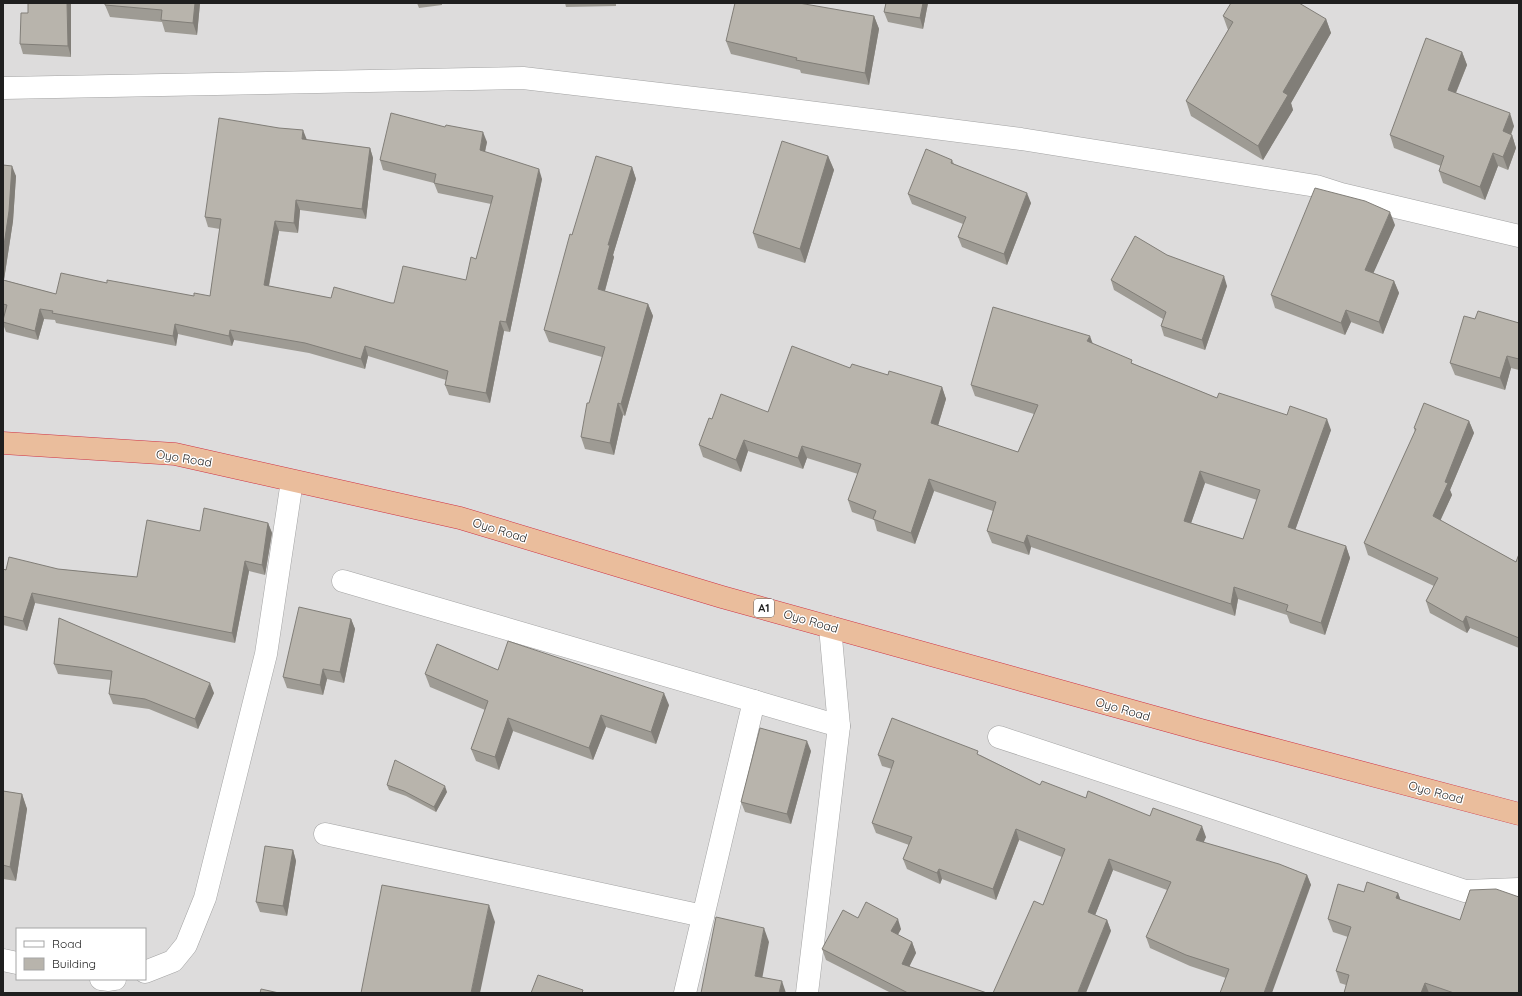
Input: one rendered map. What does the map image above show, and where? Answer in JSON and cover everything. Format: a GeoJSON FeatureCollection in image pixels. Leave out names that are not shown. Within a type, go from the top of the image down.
{"type":"FeatureCollection","features":[{"type":"Feature","properties":{"kind":"highway","name":"Oyo Road"},"geometry":{"type":"LineString","coordinates":[[3,443],[175,454],[460,518],[722,597],[1201,730],[1519,814]]}},
{"type":"Feature","properties":{"kind":"street"},"geometry":{"type":"LineString","coordinates":[[3,88],[523,78],[737,102],[1021,139],[1316,186],[1341,194],[1519,236]]}},
{"type":"Feature","properties":{"kind":"street"},"geometry":{"type":"LineString","coordinates":[[146,972],[172,961],[186,945],[205,898],[266,654],[292,481]]}},
{"type":"Feature","properties":{"kind":"street"},"geometry":{"type":"LineString","coordinates":[[342,581],[839,726]]}},
{"type":"Feature","properties":{"kind":"street"},"geometry":{"type":"LineString","coordinates":[[807,993],[839,726],[830,627]]}},
{"type":"Feature","properties":{"kind":"street"},"geometry":{"type":"LineString","coordinates":[[685,993],[754,701]]}},
{"type":"Feature","properties":{"kind":"street"},"geometry":{"type":"LineString","coordinates":[[999,737],[1465,891],[1519,889]]}},
{"type":"Feature","properties":{"kind":"street"},"geometry":{"type":"LineString","coordinates":[[324,834],[703,916]]}},
{"type":"Feature","properties":{"kind":"street"},"geometry":{"type":"LineString","coordinates":[[3,960],[16,963]]}},
{"type":"Feature","properties":{"kind":"shaded area"},"geometry":{"type":"Polygon","coordinates":[[[3,3],[1519,3],[1519,993],[3,993],[3,3]]]}},
{"type":"Feature","properties":{"kind":"building"},"geometry":{"type":"Polygon","coordinates":[[[28,3],[67,3],[68,46],[20,44],[21,13],[28,13],[28,3]]]}},
{"type":"Feature","properties":{"kind":"building"},"geometry":{"type":"Polygon","coordinates":[[[105,3],[195,3],[193,23],[161,20],[162,10],[105,5],[105,3]]]}},
{"type":"Feature","properties":{"kind":"building"},"geometry":{"type":"Polygon","coordinates":[[[735,3],[799,3],[874,16],[865,73],[796,60],[797,58],[726,41],[735,3]]]}},
{"type":"Feature","properties":{"kind":"building"},"geometry":{"type":"Polygon","coordinates":[[[886,3],[923,3],[920,18],[884,12],[886,3]]]}},
{"type":"Feature","properties":{"kind":"building"},"geometry":{"type":"Polygon","coordinates":[[[1231,3],[1299,3],[1326,19],[1283,92],[1288,95],[1258,146],[1186,101],[1233,22],[1223,16],[1231,3]]]}},
{"type":"Feature","properties":{"kind":"building"},"geometry":{"type":"Polygon","coordinates":[[[1426,38],[1462,52],[1448,90],[1510,113],[1503,131],[1512,135],[1503,157],[1493,153],[1480,187],[1439,171],[1444,156],[1390,135],[1426,38]]]}},
{"type":"Feature","properties":{"kind":"building"},"geometry":{"type":"Polygon","coordinates":[[[391,113],[445,127],[446,125],[483,132],[480,150],[539,169],[506,322],[500,321],[486,393],[445,385],[448,371],[365,346],[361,359],[305,343],[230,330],[229,336],[175,324],[173,336],[52,313],[53,311],[40,309],[35,331],[3,322],[7,305],[3,304],[3,280],[56,294],[61,273],[107,283],[107,280],[194,296],[194,293],[210,296],[221,219],[205,217],[219,118],[279,128],[303,130],[302,139],[370,148],[362,209],[296,200],[294,223],[275,221],[264,285],[331,298],[334,287],[394,303],[403,266],[466,280],[471,257],[476,259],[493,196],[434,183],[436,174],[380,160],[391,113]]]}},
{"type":"Feature","properties":{"kind":"building"},"geometry":{"type":"Polygon","coordinates":[[[782,141],[828,156],[800,249],[753,233],[782,141]]]}},
{"type":"Feature","properties":{"kind":"building"},"geometry":{"type":"Polygon","coordinates":[[[926,149],[952,160],[951,163],[1027,193],[1004,254],[958,237],[966,217],[908,194],[926,149]]]}},
{"type":"Feature","properties":{"kind":"building"},"geometry":{"type":"Polygon","coordinates":[[[596,156],[632,167],[608,245],[610,245],[598,289],[648,304],[621,404],[618,403],[610,443],[581,437],[587,403],[589,403],[605,347],[544,330],[570,234],[572,235],[596,156]]]}},
{"type":"Feature","properties":{"kind":"building"},"geometry":{"type":"Polygon","coordinates":[[[3,165],[12,166],[9,211],[3,252],[3,165]]]}},
{"type":"Feature","properties":{"kind":"building"},"geometry":{"type":"Polygon","coordinates":[[[1315,188],[1365,201],[1390,212],[1365,270],[1394,281],[1379,322],[1346,310],[1341,323],[1271,295],[1315,188]]]}},
{"type":"Feature","properties":{"kind":"building"},"geometry":{"type":"Polygon","coordinates":[[[1135,236],[1167,255],[1224,276],[1202,340],[1161,326],[1166,312],[1111,280],[1135,236]]]}},
{"type":"Feature","properties":{"kind":"building"},"geometry":{"type":"Polygon","coordinates":[[[993,307],[1090,336],[1087,341],[1132,360],[1131,363],[1217,398],[1219,393],[1287,415],[1290,406],[1327,419],[1288,527],[1346,546],[1321,623],[1286,611],[1288,605],[1234,587],[1231,604],[1027,535],[1024,543],[987,531],[996,502],[929,479],[911,533],[873,519],[876,511],[848,500],[861,464],[802,446],[798,458],[744,440],[736,460],[699,445],[709,418],[712,419],[721,394],[768,412],[792,346],[850,368],[852,364],[888,375],[889,371],[942,387],[931,423],[1018,452],[1038,405],[971,385],[993,307]],[[1200,471],[1184,521],[1243,539],[1260,490],[1200,471]]]}},
{"type":"Feature","properties":{"kind":"building"},"geometry":{"type":"Polygon","coordinates":[[[1478,311],[1519,323],[1519,359],[1507,356],[1500,378],[1450,363],[1464,316],[1475,319],[1478,311]]]}},
{"type":"Feature","properties":{"kind":"building"},"geometry":{"type":"Polygon","coordinates":[[[1424,403],[1469,421],[1445,482],[1448,483],[1433,516],[1516,562],[1519,554],[1519,638],[1466,616],[1463,622],[1426,601],[1438,578],[1364,543],[1416,429],[1414,428],[1424,403]]]}},
{"type":"Feature","properties":{"kind":"building"},"geometry":{"type":"Polygon","coordinates":[[[204,508],[268,523],[262,565],[245,561],[232,633],[32,593],[23,621],[3,616],[3,569],[6,570],[9,557],[58,569],[137,577],[147,520],[200,531],[204,508]]]}},
{"type":"Feature","properties":{"kind":"building"},"geometry":{"type":"Polygon","coordinates":[[[299,607],[351,619],[340,672],[323,669],[320,685],[283,677],[299,607]]]}},
{"type":"Feature","properties":{"kind":"building"},"geometry":{"type":"Polygon","coordinates":[[[59,618],[210,683],[195,719],[145,699],[109,694],[112,671],[54,664],[59,618]]]}},
{"type":"Feature","properties":{"kind":"building"},"geometry":{"type":"Polygon","coordinates":[[[508,641],[664,693],[651,732],[601,715],[589,748],[508,718],[495,757],[471,749],[488,701],[425,674],[437,644],[498,670],[508,641]]]}},
{"type":"Feature","properties":{"kind":"building"},"geometry":{"type":"Polygon","coordinates":[[[892,718],[978,751],[977,754],[1040,785],[1042,781],[1086,798],[1088,791],[1150,816],[1153,808],[1202,826],[1196,840],[1279,864],[1307,875],[1264,993],[1220,993],[1229,969],[1186,955],[1146,937],[1171,882],[1109,859],[1088,912],[1107,920],[1078,992],[1081,993],[993,993],[1034,901],[1043,905],[1065,849],[1016,829],[993,889],[939,869],[937,873],[903,859],[912,837],[872,823],[894,761],[878,755],[892,718]]]}},
{"type":"Feature","properties":{"kind":"building"},"geometry":{"type":"Polygon","coordinates":[[[760,728],[807,741],[787,814],[741,802],[760,728]]]}},
{"type":"Feature","properties":{"kind":"building"},"geometry":{"type":"Polygon","coordinates":[[[395,760],[445,786],[434,807],[404,791],[387,785],[395,760]]]}},
{"type":"Feature","properties":{"kind":"building"},"geometry":{"type":"Polygon","coordinates":[[[3,791],[22,794],[10,867],[3,865],[3,791]]]}},
{"type":"Feature","properties":{"kind":"building"},"geometry":{"type":"Polygon","coordinates":[[[265,846],[293,850],[283,906],[256,902],[265,846]]]}},
{"type":"Feature","properties":{"kind":"building"},"geometry":{"type":"Polygon","coordinates":[[[1367,882],[1398,893],[1396,898],[1460,920],[1470,890],[1496,889],[1519,897],[1519,993],[1454,993],[1425,983],[1421,993],[1344,993],[1349,975],[1336,971],[1351,927],[1328,919],[1338,884],[1364,892],[1367,882]]]}},
{"type":"Feature","properties":{"kind":"building"},"geometry":{"type":"Polygon","coordinates":[[[382,885],[489,905],[471,993],[361,993],[382,885]]]}},
{"type":"Feature","properties":{"kind":"building"},"geometry":{"type":"Polygon","coordinates":[[[866,902],[898,919],[891,931],[912,942],[902,964],[987,993],[908,993],[822,949],[843,910],[858,918],[866,902]]]}},
{"type":"Feature","properties":{"kind":"building"},"geometry":{"type":"Polygon","coordinates":[[[716,917],[764,928],[755,976],[782,981],[779,993],[701,993],[716,917]]]}},
{"type":"Feature","properties":{"kind":"building"},"geometry":{"type":"Polygon","coordinates":[[[538,975],[583,990],[582,993],[531,993],[538,975]]]}},
{"type":"Feature","properties":{"kind":"building"},"geometry":{"type":"Polygon","coordinates":[[[261,989],[279,993],[260,993],[261,989]]]}}]}
